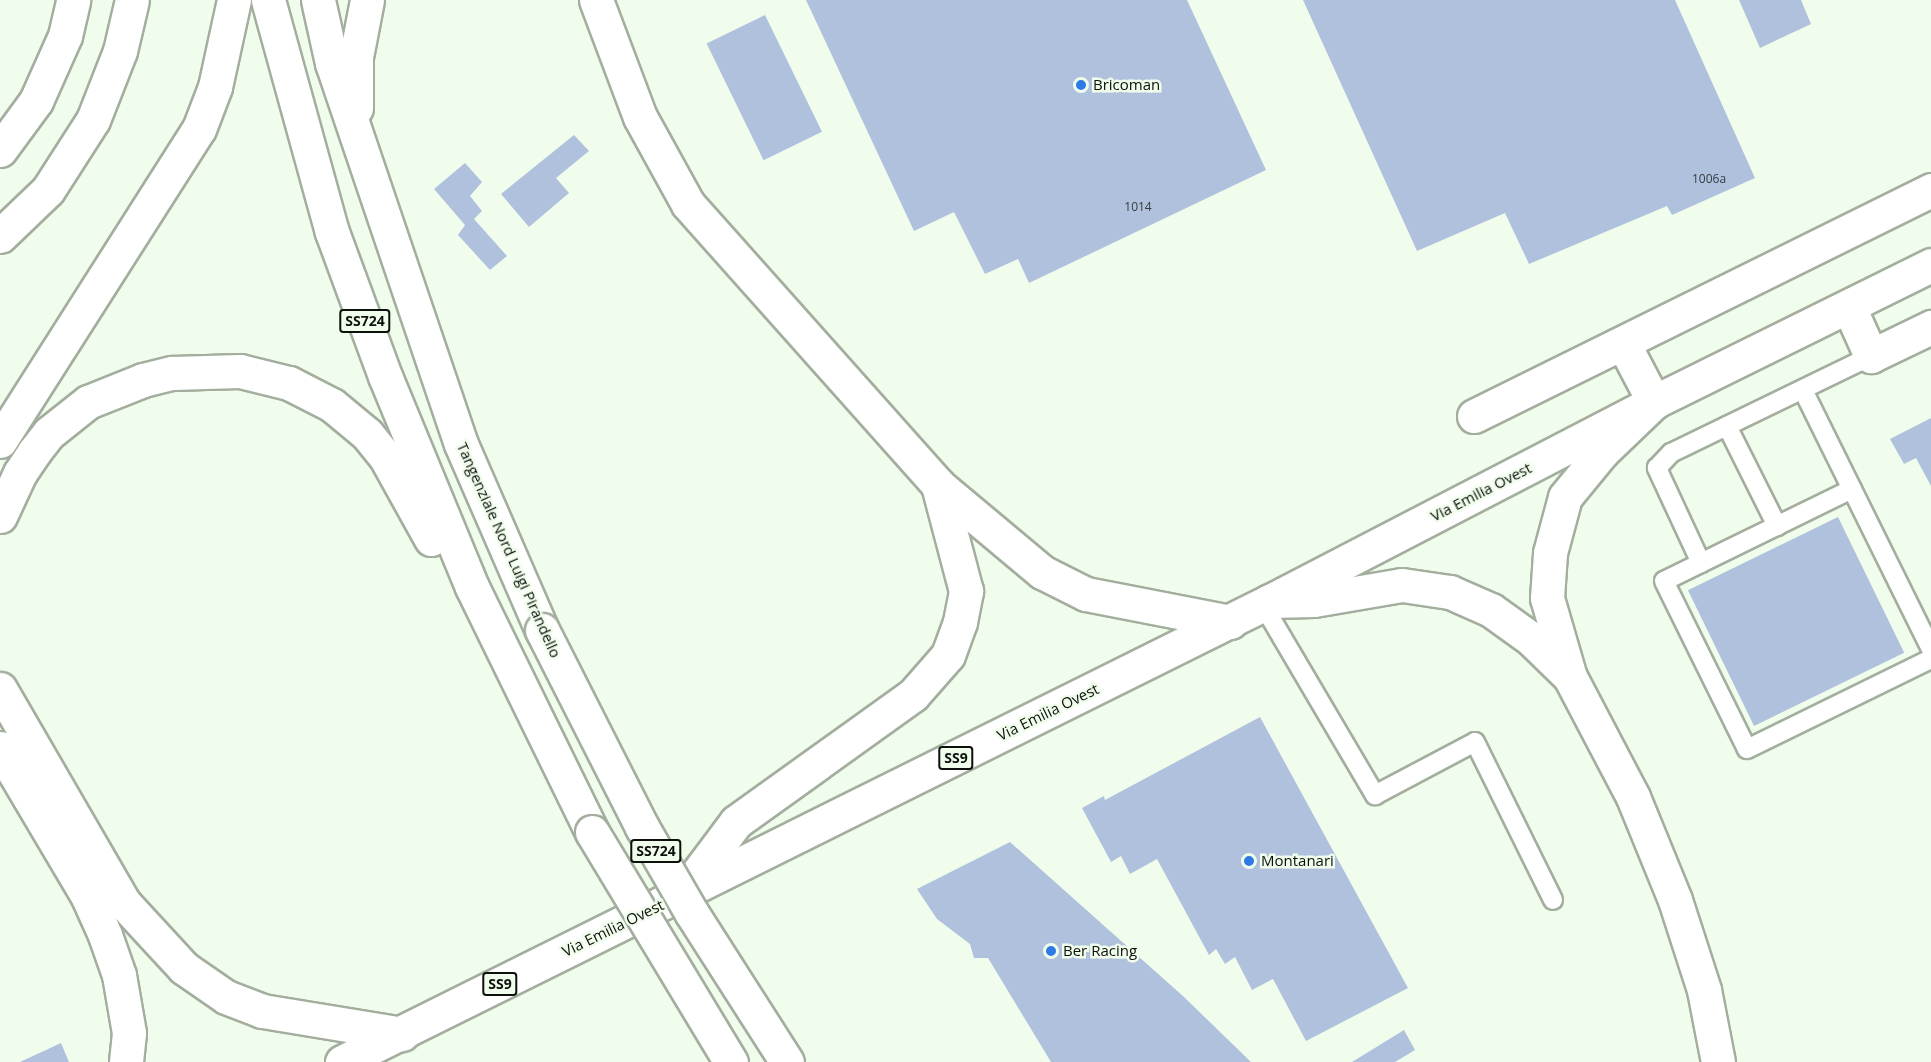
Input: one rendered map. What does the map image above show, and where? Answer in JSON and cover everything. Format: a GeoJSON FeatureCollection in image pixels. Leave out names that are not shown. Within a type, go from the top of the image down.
{"type":"FeatureCollection","features":[{"type":"Feature","properties":{"kind":"main road"},"geometry":{"type":"LineString","coordinates":[[0,150],[36,101],[65,36],[73,0]]}},
{"type":"Feature","properties":{"kind":"main road"},"geometry":{"type":"LineString","coordinates":[[0,236],[48,190],[93,120],[120,51],[132,0]]}},
{"type":"Feature","properties":{"kind":"main road"},"geometry":{"type":"LineString","coordinates":[[0,441],[199,129],[215,87],[234,0]]}},
{"type":"Feature","properties":{"kind":"main road","name":"SS724"},"geometry":{"type":"LineString","coordinates":[[268,0],[332,232],[385,376],[497,641],[592,832],[731,1062]]}},
{"type":"Feature","properties":{"kind":"main road","name":"Tangenziale Nord Luigi Pirandello"},"geometry":{"type":"LineString","coordinates":[[318,0],[332,63],[461,444],[542,630],[642,827],[691,912],[787,1062]]}},
{"type":"Feature","properties":{"kind":"main road"},"geometry":{"type":"LineString","coordinates":[[356,132],[356,57],[367,0]]}},
{"type":"Feature","properties":{"kind":"main road"},"geometry":{"type":"LineString","coordinates":[[596,0],[640,117],[688,204],[938,485],[1042,572],[1086,594],[1230,622]]}},
{"type":"Feature","properties":{"kind":"main road"},"geometry":{"type":"LineString","coordinates":[[1474,416],[1931,190]]}},
{"type":"Feature","properties":{"kind":"main road","name":"Via Emilia Ovest"},"geometry":{"type":"LineString","coordinates":[[342,1062],[1230,622],[1654,402],[1931,265]]}},
{"type":"Feature","properties":{"kind":"main road"},"geometry":{"type":"LineString","coordinates":[[1849,307],[1871,356],[1931,327]]}},
{"type":"Feature","properties":{"kind":"main road"},"geometry":{"type":"LineString","coordinates":[[1623,343],[1654,402],[1602,452],[1565,497],[1550,553],[1547,598],[1570,677],[1633,797],[1675,900],[1704,990],[1718,1062]]}},
{"type":"Feature","properties":{"kind":"main road"},"geometry":{"type":"LineString","coordinates":[[0,516],[20,472],[34,452],[49,433],[88,402],[143,380],[203,370],[259,376],[289,383],[332,405],[367,434],[385,456],[423,521],[448,581],[497,641]]}},
{"type":"Feature","properties":{"kind":"main road"},"geometry":{"type":"LineString","coordinates":[[682,894],[735,822],[913,695],[948,655],[960,622],[966,591],[938,485]]}},
{"type":"Feature","properties":{"kind":"main road"},"geometry":{"type":"LineString","coordinates":[[1267,603],[1314,600],[1402,585],[1450,592],[1491,610],[1530,638],[1570,677]]}},
{"type":"Feature","properties":{"kind":"main road"},"geometry":{"type":"LineString","coordinates":[[0,689],[124,903],[184,968],[226,997],[262,1011],[402,1034]]}},
{"type":"Feature","properties":{"kind":"main road"},"geometry":{"type":"LineString","coordinates":[[0,748],[88,897],[105,935],[119,975],[129,1033],[126,1062]]}},
{"type":"Feature","properties":{"kind":"lane"},"geometry":{"type":"LineString","coordinates":[[1701,563],[1657,468],[1671,453],[1871,356]]}},
{"type":"Feature","properties":{"kind":"lane"},"geometry":{"type":"LineString","coordinates":[[1803,390],[1931,649]]}},
{"type":"Feature","properties":{"kind":"lane"},"geometry":{"type":"LineString","coordinates":[[1727,426],[1777,526]]}},
{"type":"Feature","properties":{"kind":"lane"},"geometry":{"type":"LineString","coordinates":[[1852,489],[1664,581],[1747,748],[1931,659]]}},
{"type":"Feature","properties":{"kind":"lane"},"geometry":{"type":"LineString","coordinates":[[1267,603],[1374,795],[1475,742],[1553,900]]}},
{"type":"Feature","properties":{"kind":"building","name":"Bricoman"},"geometry":{"type":"Polygon","coordinates":[[[806,0],[1187,0],[1266,170],[1029,283],[1018,259],[985,274],[954,212],[914,231],[806,0]]]}},
{"type":"Feature","properties":{"kind":"building"},"geometry":{"type":"Polygon","coordinates":[[[1303,0],[1675,0],[1755,178],[1672,215],[1667,206],[1529,264],[1505,213],[1417,251],[1303,0]]]}},
{"type":"Feature","properties":{"kind":"building"},"geometry":{"type":"Polygon","coordinates":[[[1739,0],[1801,0],[1811,24],[1760,48],[1739,0]]]}},
{"type":"Feature","properties":{"kind":"building"},"geometry":{"type":"Polygon","coordinates":[[[765,15],[822,132],[764,160],[707,43],[765,15]]]}},
{"type":"Feature","properties":{"kind":"building"},"geometry":{"type":"Polygon","coordinates":[[[574,135],[589,151],[556,178],[569,193],[529,227],[501,194],[574,135]]]}},
{"type":"Feature","properties":{"kind":"building"},"geometry":{"type":"Polygon","coordinates":[[[465,163],[482,182],[470,196],[482,211],[474,219],[507,256],[490,270],[458,235],[465,225],[434,189],[465,163]]]}},
{"type":"Feature","properties":{"kind":"building"},"geometry":{"type":"Polygon","coordinates":[[[1931,418],[1931,486],[1916,458],[1904,464],[1890,439],[1931,418]]]}},
{"type":"Feature","properties":{"kind":"building"},"geometry":{"type":"Polygon","coordinates":[[[1838,517],[1904,653],[1754,726],[1688,590],[1838,517]]]}},
{"type":"Feature","properties":{"kind":"building","name":"Montanari"},"geometry":{"type":"Polygon","coordinates":[[[1260,717],[1408,988],[1306,1041],[1273,979],[1252,990],[1235,957],[1225,964],[1216,949],[1209,955],[1157,859],[1130,874],[1121,856],[1111,862],[1082,808],[1104,796],[1105,800],[1260,717]]]}},
{"type":"Feature","properties":{"kind":"building","name":"Ber Racing"},"geometry":{"type":"Polygon","coordinates":[[[1010,842],[1184,997],[1251,1062],[1051,1062],[988,958],[974,958],[970,944],[937,919],[917,889],[1010,842]]]}},
{"type":"Feature","properties":{"kind":"building"},"geometry":{"type":"Polygon","coordinates":[[[1404,1030],[1415,1050],[1395,1062],[1352,1062],[1404,1030]]]}},
{"type":"Feature","properties":{"kind":"building"},"geometry":{"type":"Polygon","coordinates":[[[61,1043],[69,1062],[20,1062],[61,1043]]]}},
{"type":"Feature","properties":{"kind":"place","name":"Bricoman"},"geometry":{"type":"Point","coordinates":[1081,85]}},
{"type":"Feature","properties":{"kind":"place","name":"Montanari"},"geometry":{"type":"Point","coordinates":[1249,861]}},
{"type":"Feature","properties":{"kind":"place","name":"Ber Racing"},"geometry":{"type":"Point","coordinates":[1051,951]}}]}
